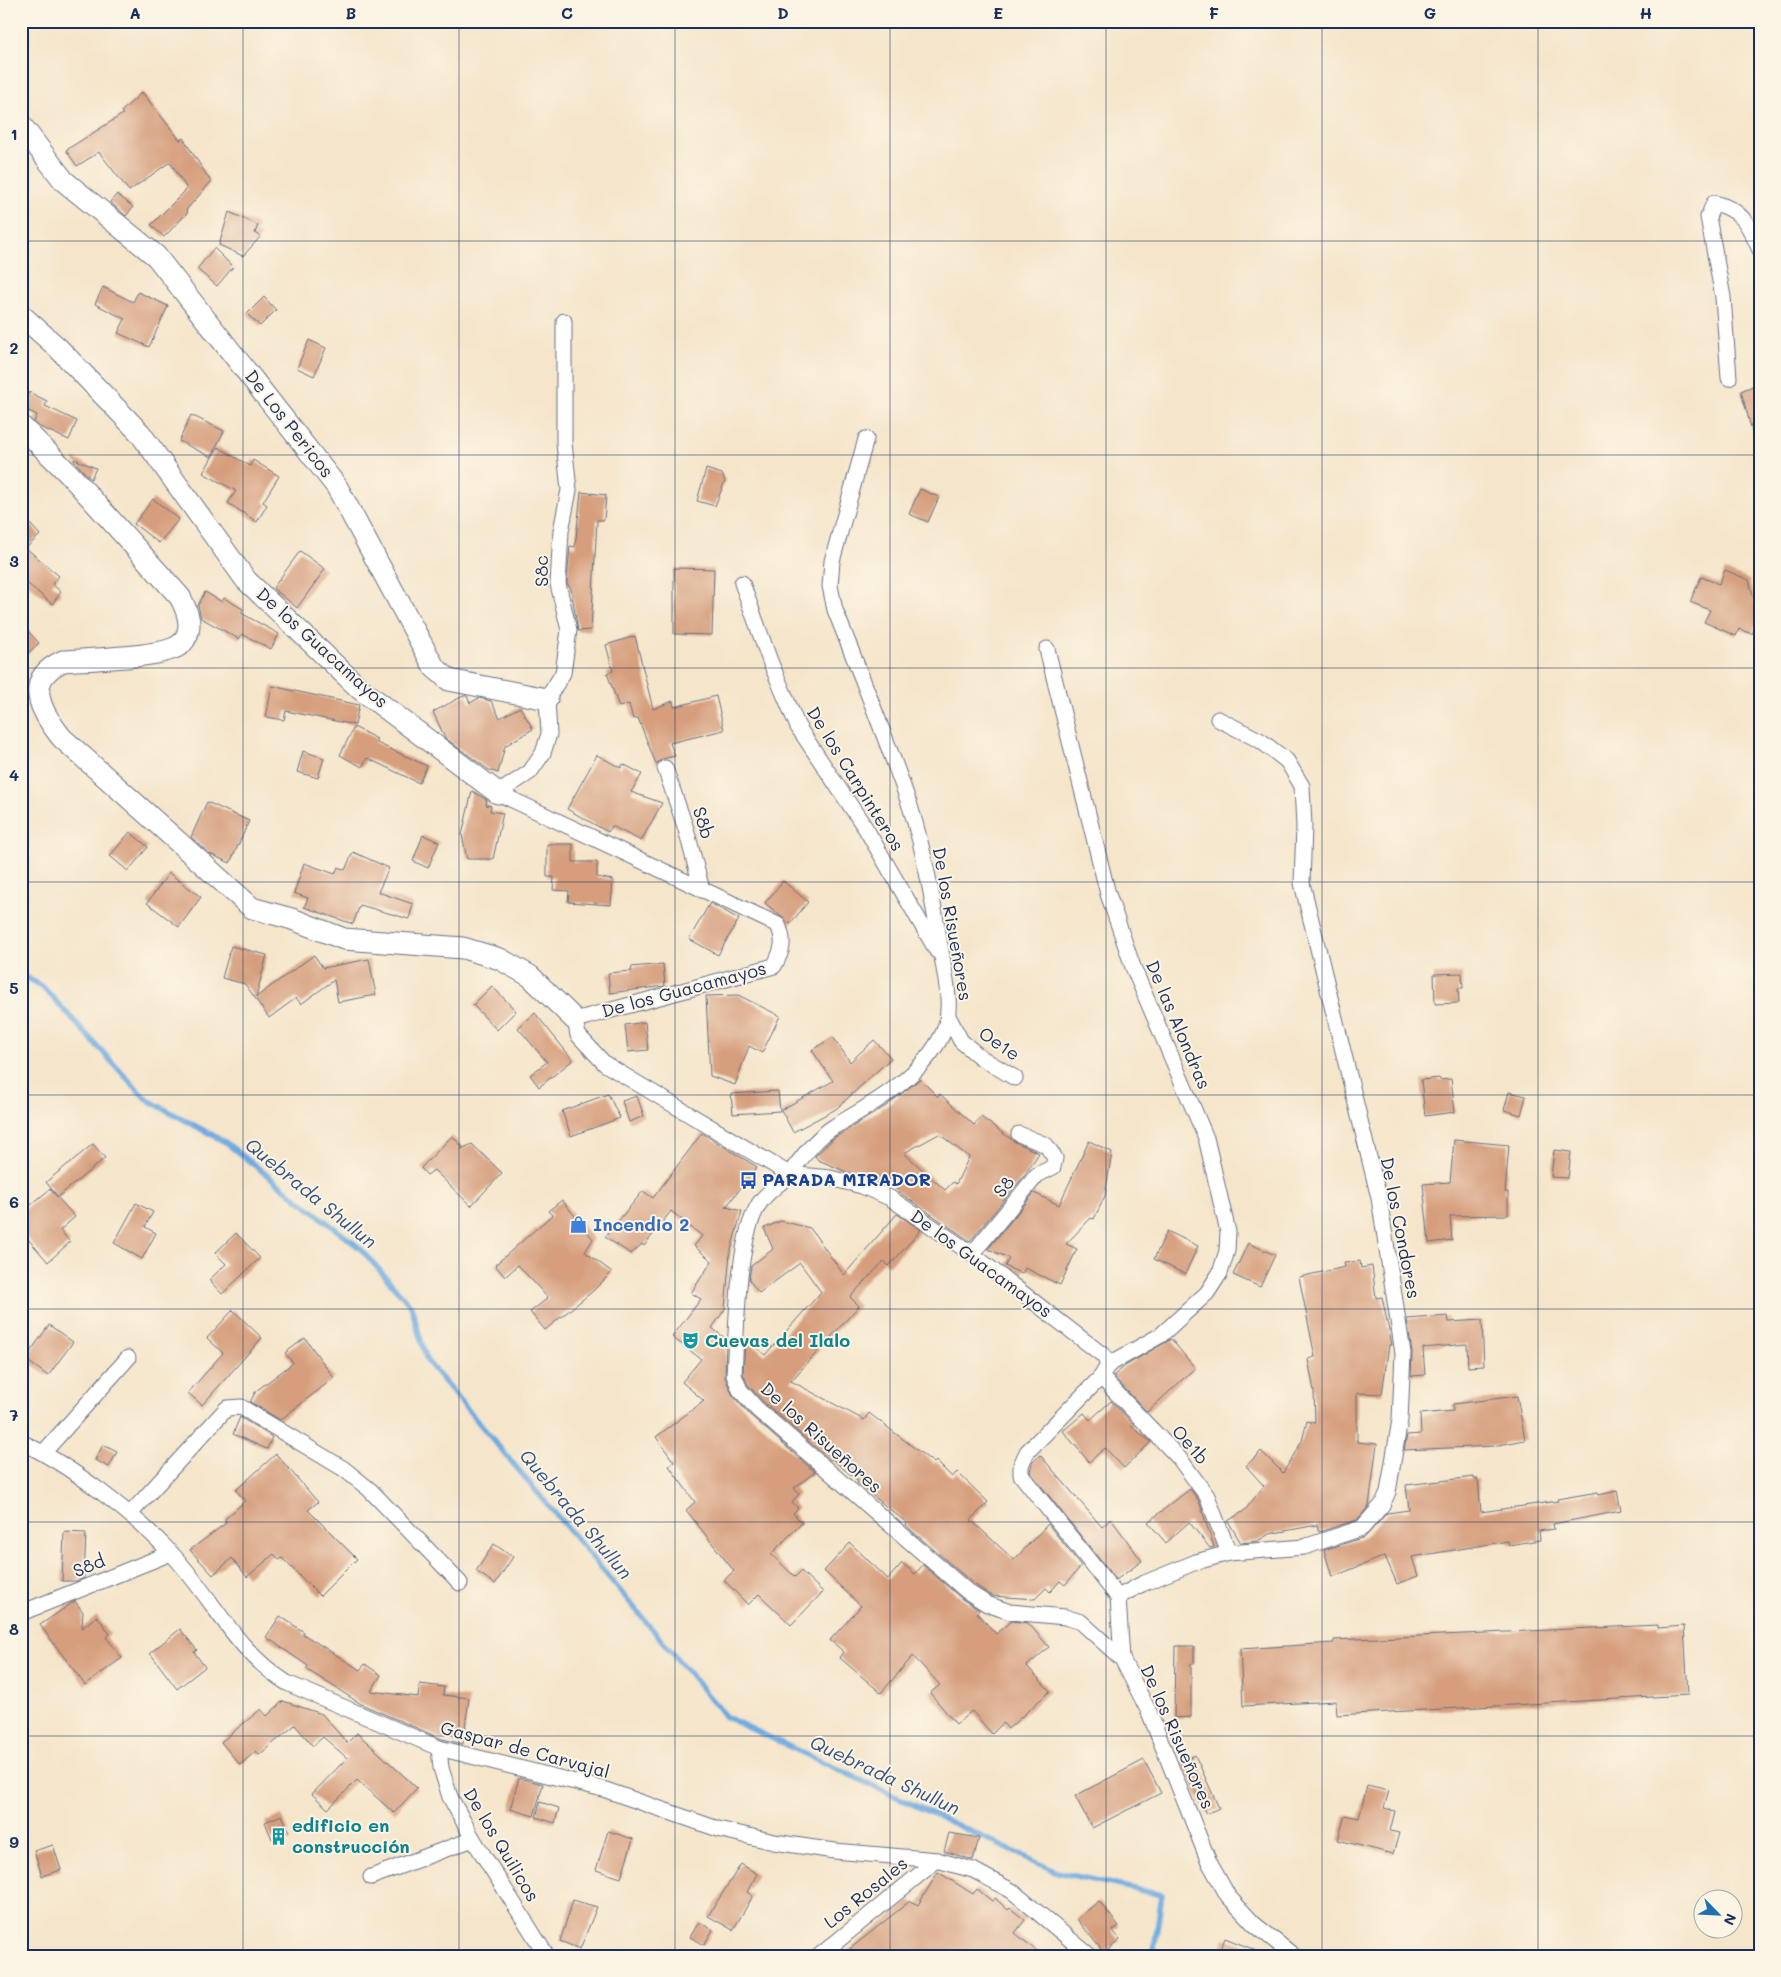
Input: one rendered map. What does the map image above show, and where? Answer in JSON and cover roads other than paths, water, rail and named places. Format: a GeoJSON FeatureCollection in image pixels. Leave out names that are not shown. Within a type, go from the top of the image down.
{"type":"FeatureCollection","features":[{"type":"Feature","properties":{"kind":"street","name":"De Los Pericos"},"geometry":{"type":"LineString","coordinates":[[21,126],[64,181],[156,256],[337,486],[434,667],[449,680],[547,698]]}},
{"type":"Feature","properties":{"kind":"street"},"geometry":{"type":"LineString","coordinates":[[1729,378],[1723,297],[1708,217],[1714,203],[1731,207],[1748,224],[1760,250]]}},
{"type":"Feature","properties":{"kind":"street","name":"De los Guacamayos"},"geometry":{"type":"LineString","coordinates":[[21,315],[58,347],[140,433],[246,580],[359,688],[498,793],[778,925],[783,938],[782,952],[774,966],[575,1020],[578,1035],[605,1064],[789,1174],[830,1178],[862,1186],[890,1198],[972,1254],[1104,1356],[1105,1371]]}},
{"type":"Feature","properties":{"kind":"street","name":"S8c"},"geometry":{"type":"LineString","coordinates":[[547,698],[563,673],[569,630],[558,584],[561,531],[569,490],[564,443],[564,321]]}},
{"type":"Feature","properties":{"kind":"street"},"geometry":{"type":"LineString","coordinates":[[21,426],[71,476],[180,597],[190,616],[188,632],[181,644],[165,652],[63,661],[54,666],[42,679],[38,700],[46,718],[62,738],[252,908],[292,918],[322,932],[344,938],[463,948],[500,959],[530,976],[575,1020]]}},
{"type":"Feature","properties":{"kind":"street","name":"De los Risueñores"},"geometry":{"type":"LineString","coordinates":[[866,439],[832,561],[830,586],[835,610],[910,807],[930,884],[942,959],[948,1016],[943,1034],[925,1061],[868,1108],[833,1128],[807,1149],[789,1174],[759,1203],[746,1234],[734,1376],[740,1390],[757,1409],[968,1592],[987,1604],[1010,1612],[1066,1617],[1081,1622],[1122,1659],[1149,1712],[1209,1862],[1228,1896],[1254,1924],[1294,1956]]}},
{"type":"Feature","properties":{"kind":"street","name":"De los Carpinteros"},"geometry":{"type":"LineString","coordinates":[[742,583],[770,661],[798,727],[866,829],[942,959]]}},
{"type":"Feature","properties":{"kind":"street","name":"De las Alondras"},"geometry":{"type":"LineString","coordinates":[[1047,649],[1108,894],[1132,967],[1206,1138],[1228,1232],[1227,1252],[1220,1273],[1207,1293],[1161,1335],[1105,1371]]}},
{"type":"Feature","properties":{"kind":"street"},"geometry":{"type":"LineString","coordinates":[[498,793],[530,772],[543,753],[549,734],[547,698]]}},
{"type":"Feature","properties":{"kind":"street","name":"De los Condores"},"geometry":{"type":"LineString","coordinates":[[1118,1597],[1151,1580],[1196,1562],[1229,1553],[1304,1547],[1362,1528],[1382,1505],[1388,1492],[1400,1420],[1403,1353],[1378,1198],[1302,883],[1304,826],[1302,786],[1287,761],[1260,741],[1218,719]]}},
{"type":"Feature","properties":{"kind":"street","name":"S8b"},"geometry":{"type":"LineString","coordinates":[[665,768],[686,829],[702,890]]}},
{"type":"Feature","properties":{"kind":"street","name":"Oe1e"},"geometry":{"type":"LineString","coordinates":[[948,1016],[961,1042],[980,1057],[1015,1078]]}},
{"type":"Feature","properties":{"kind":"street","name":"S8"},"geometry":{"type":"LineString","coordinates":[[972,1254],[1037,1175],[1053,1167],[1055,1158],[1046,1145],[1019,1134]]}},
{"type":"Feature","properties":{"kind":"street"},"geometry":{"type":"LineString","coordinates":[[44,1452],[128,1358]]}},
{"type":"Feature","properties":{"kind":"street"},"geometry":{"type":"LineString","coordinates":[[1105,1371],[1027,1452],[1021,1465],[1021,1475],[1118,1597],[1122,1659]]}},
{"type":"Feature","properties":{"kind":"street","name":"Oe1b"},"geometry":{"type":"LineString","coordinates":[[1105,1371],[1179,1458],[1207,1496],[1229,1553]]}},
{"type":"Feature","properties":{"kind":"street"},"geometry":{"type":"LineString","coordinates":[[130,1514],[227,1408],[241,1407],[351,1474],[370,1490],[460,1583]]}},
{"type":"Feature","properties":{"kind":"street","name":"Gaspar de Carvajal"},"geometry":{"type":"LineString","coordinates":[[21,1442],[44,1452],[130,1514],[171,1553],[246,1651],[266,1670],[286,1683],[439,1748],[603,1789],[718,1829],[774,1842],[834,1851],[937,1860],[973,1870],[1012,1890],[1090,1956]]}},
{"type":"Feature","properties":{"kind":"street","name":"S8d"},"geometry":{"type":"LineString","coordinates":[[21,1614],[171,1553]]}},
{"type":"Feature","properties":{"kind":"street","name":"De los Quilicos"},"geometry":{"type":"LineString","coordinates":[[439,1748],[446,1786],[473,1839],[547,1956]]}},
{"type":"Feature","properties":{"kind":"street"},"geometry":{"type":"LineString","coordinates":[[371,1877],[473,1839]]}},
{"type":"Feature","properties":{"kind":"street","name":"Los Rosales"},"geometry":{"type":"LineString","coordinates":[[819,1956],[937,1860]]}},
{"type":"Feature","properties":{"kind":"waterway","name":"Quebrada Shullun"},"geometry":{"type":"LineString","coordinates":[[21,974],[43,987],[146,1099],[225,1142],[361,1249],[411,1306],[427,1361],[726,1717],[1057,1872],[1162,1895],[1153,1956]]}},
{"type":"Feature","properties":{"kind":"place","name":"PARADA MIRADOR"},"geometry":{"type":"Point","coordinates":[748,1180]}},
{"type":"Feature","properties":{"kind":"place","name":"Incendio 2"},"geometry":{"type":"Point","coordinates":[579,1225]}},
{"type":"Feature","properties":{"kind":"place","name":"Cuevas del Ilalo"},"geometry":{"type":"Point","coordinates":[691,1341]}},
{"type":"Feature","properties":{"kind":"place","name":"edificio en construcción"},"geometry":{"type":"Point","coordinates":[278,1836]}}]}
